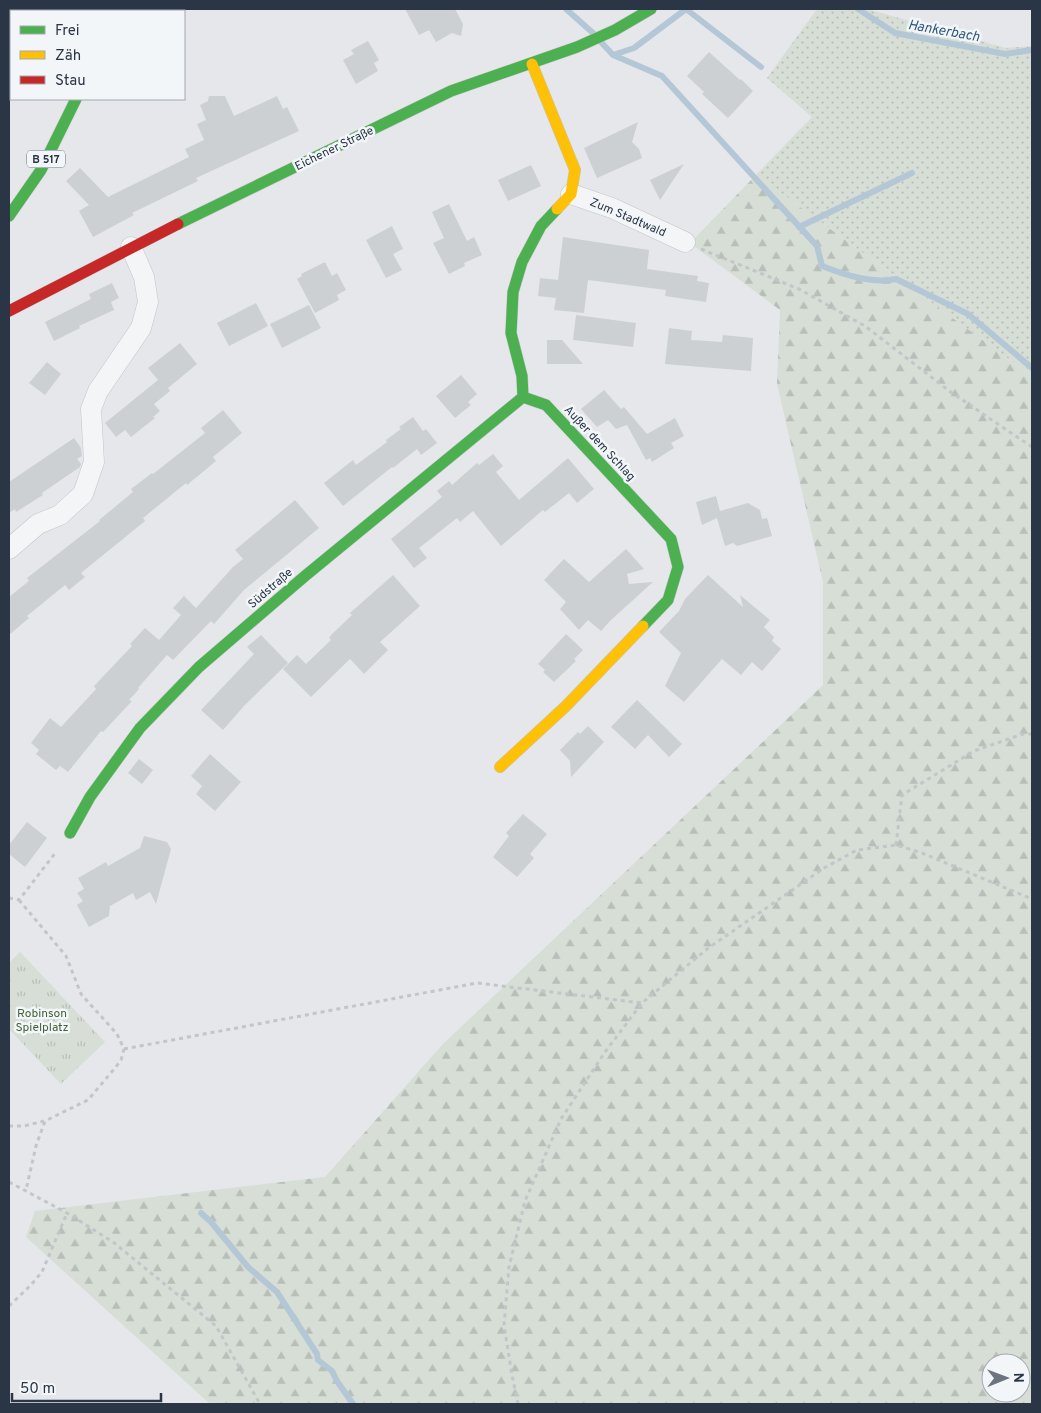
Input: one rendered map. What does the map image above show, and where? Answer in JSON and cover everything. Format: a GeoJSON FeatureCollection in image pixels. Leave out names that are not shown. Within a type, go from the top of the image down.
{"type":"FeatureCollection","features":[{"type":"Feature","properties":{"kind":"street","name":"Eichener Straße"},"geometry":{"type":"LineString","coordinates":[[13,305],[451,91],[532,64],[577,46],[615,30],[652,9]]}},
{"type":"Feature","properties":{"kind":"street"},"geometry":{"type":"LineString","coordinates":[[524,397],[522,376],[511,333],[513,292],[522,262],[541,226],[571,194],[575,170],[532,64]]}},
{"type":"Feature","properties":{"kind":"street","name":"B 517"},"geometry":{"type":"LineString","coordinates":[[9,216],[41,170],[76,100]]}},
{"type":"Feature","properties":{"kind":"street","name":"Zum Stadtwald"},"geometry":{"type":"LineString","coordinates":[[571,194],[612,208],[685,242]]}},
{"type":"Feature","properties":{"kind":"street"},"geometry":{"type":"LineString","coordinates":[[9,549],[38,524],[60,515],[83,494],[94,462],[91,408],[98,392],[141,328],[148,302],[144,277],[131,248]]}},
{"type":"Feature","properties":{"kind":"street","name":"Außer dem Schlag"},"geometry":{"type":"LineString","coordinates":[[500,767],[566,706],[668,600],[678,567],[671,539],[546,405],[524,397]]}},
{"type":"Feature","properties":{"kind":"street","name":"Südstraße"},"geometry":{"type":"LineString","coordinates":[[70,833],[90,797],[140,728],[199,667],[313,570],[524,397]]}},
{"type":"Feature","properties":{"kind":"path"},"geometry":{"type":"LineString","coordinates":[[685,242],[799,289],[865,326],[952,393],[1032,447]]}},
{"type":"Feature","properties":{"kind":"path"},"geometry":{"type":"LineString","coordinates":[[896,845],[902,795],[974,751],[1022,734],[1032,734]]}},
{"type":"Feature","properties":{"kind":"path"},"geometry":{"type":"LineString","coordinates":[[20,900],[70,833]]}},
{"type":"Feature","properties":{"kind":"path"},"geometry":{"type":"LineString","coordinates":[[518,1404],[504,1325],[509,1267],[525,1201],[561,1119],[605,1052],[642,1003],[707,949],[824,868],[856,850],[896,845],[922,853],[1032,899]]}},
{"type":"Feature","properties":{"kind":"path"},"geometry":{"type":"LineString","coordinates":[[9,898],[20,900],[66,956],[81,994],[117,1034],[124,1049],[121,1060],[88,1100],[45,1121],[24,1126],[9,1126]]}},
{"type":"Feature","properties":{"kind":"path"},"geometry":{"type":"LineString","coordinates":[[124,1049],[477,984],[642,1003]]}},
{"type":"Feature","properties":{"kind":"path"},"geometry":{"type":"LineString","coordinates":[[26,1190],[36,1146],[45,1121]]}},
{"type":"Feature","properties":{"kind":"path"},"geometry":{"type":"LineString","coordinates":[[9,1182],[67,1213],[113,1242],[216,1326],[260,1404]]}},
{"type":"Feature","properties":{"kind":"path"},"geometry":{"type":"LineString","coordinates":[[9,1306],[42,1272],[67,1213]]}},
{"type":"Feature","properties":{"kind":"shaded area"},"geometry":{"type":"Polygon","coordinates":[[[9,9],[128,9],[10,10],[9,51],[9,9]]]}},
{"type":"Feature","properties":{"kind":"green space"},"geometry":{"type":"Polygon","coordinates":[[[817,9],[867,9],[1006,48],[1032,46],[1032,376],[756,175],[812,117],[767,78],[817,9]]]}},
{"type":"Feature","properties":{"kind":"green space"},"geometry":{"type":"Polygon","coordinates":[[[756,175],[1032,376],[1032,1404],[210,1404],[26,1237],[35,1211],[325,1177],[443,1044],[823,685],[823,582],[777,384],[780,310],[690,243],[756,175]]]}},
{"type":"Feature","properties":{"kind":"green space","name":"Robinson Spielplatz"},"geometry":{"type":"Polygon","coordinates":[[[20,952],[105,1042],[61,1084],[9,1029],[9,963],[20,952]]]}},
{"type":"Feature","properties":{"kind":"building"},"geometry":{"type":"Polygon","coordinates":[[[405,9],[455,9],[463,24],[461,36],[452,33],[436,42],[429,30],[419,35],[405,9]]]}},
{"type":"Feature","properties":{"kind":"building"},"geometry":{"type":"Polygon","coordinates":[[[368,41],[379,60],[374,63],[378,71],[356,84],[343,60],[354,54],[351,50],[368,41]]]}},
{"type":"Feature","properties":{"kind":"building"},"geometry":{"type":"Polygon","coordinates":[[[709,52],[753,91],[728,118],[702,94],[704,92],[687,76],[709,52]]]}},
{"type":"Feature","properties":{"kind":"building"},"geometry":{"type":"Polygon","coordinates":[[[209,96],[225,96],[234,116],[277,96],[283,109],[287,107],[299,131],[196,178],[198,181],[132,213],[134,215],[93,237],[79,211],[89,205],[66,181],[80,168],[108,197],[189,157],[185,149],[204,140],[197,124],[206,120],[200,105],[208,101],[209,96]]]}},
{"type":"Feature","properties":{"kind":"building"},"geometry":{"type":"Polygon","coordinates":[[[638,122],[632,142],[639,149],[642,158],[597,178],[584,148],[638,122]]]}},
{"type":"Feature","properties":{"kind":"building"},"geometry":{"type":"Polygon","coordinates":[[[684,164],[660,200],[650,180],[684,164]]]}},
{"type":"Feature","properties":{"kind":"building"},"geometry":{"type":"Polygon","coordinates":[[[531,165],[541,186],[508,201],[498,180],[531,165]]]}},
{"type":"Feature","properties":{"kind":"building"},"geometry":{"type":"Polygon","coordinates":[[[449,204],[467,241],[474,237],[482,255],[464,263],[465,266],[449,274],[433,243],[444,238],[432,212],[449,204]]]}},
{"type":"Feature","properties":{"kind":"building"},"geometry":{"type":"Polygon","coordinates":[[[392,226],[403,249],[393,254],[402,270],[386,278],[366,240],[392,226]]]}},
{"type":"Feature","properties":{"kind":"building"},"geometry":{"type":"Polygon","coordinates":[[[563,237],[649,250],[647,269],[698,276],[697,281],[709,283],[706,302],[665,296],[666,290],[588,280],[584,313],[554,310],[556,298],[538,296],[540,278],[558,280],[563,237]]]}},
{"type":"Feature","properties":{"kind":"building"},"geometry":{"type":"Polygon","coordinates":[[[325,262],[332,276],[337,273],[346,290],[337,295],[339,300],[315,313],[297,279],[302,276],[301,274],[325,262]]]}},
{"type":"Feature","properties":{"kind":"building"},"geometry":{"type":"Polygon","coordinates":[[[112,283],[119,298],[111,302],[114,310],[79,326],[80,328],[54,341],[45,322],[91,299],[89,294],[112,283]]]}},
{"type":"Feature","properties":{"kind":"building"},"geometry":{"type":"Polygon","coordinates":[[[256,303],[268,326],[229,346],[217,323],[256,303]]]}},
{"type":"Feature","properties":{"kind":"building"},"geometry":{"type":"Polygon","coordinates":[[[309,305],[321,328],[282,348],[270,324],[309,305]]]}},
{"type":"Feature","properties":{"kind":"building"},"geometry":{"type":"Polygon","coordinates":[[[576,315],[636,323],[633,347],[573,340],[576,315]]]}},
{"type":"Feature","properties":{"kind":"building"},"geometry":{"type":"Polygon","coordinates":[[[669,328],[692,331],[691,340],[722,342],[723,335],[753,338],[751,371],[665,364],[669,328]]]}},
{"type":"Feature","properties":{"kind":"building"},"geometry":{"type":"Polygon","coordinates":[[[547,340],[562,340],[583,364],[547,364],[547,340]]]}},
{"type":"Feature","properties":{"kind":"building"},"geometry":{"type":"Polygon","coordinates":[[[180,343],[197,364],[168,388],[170,391],[154,404],[160,411],[153,417],[155,418],[131,437],[125,430],[116,437],[105,423],[158,380],[148,368],[180,343]]]}},
{"type":"Feature","properties":{"kind":"building"},"geometry":{"type":"Polygon","coordinates":[[[47,362],[61,374],[45,395],[29,383],[47,362]]]}},
{"type":"Feature","properties":{"kind":"building"},"geometry":{"type":"Polygon","coordinates":[[[461,375],[477,394],[468,402],[471,405],[455,418],[436,396],[461,375]]]}},
{"type":"Feature","properties":{"kind":"building"},"geometry":{"type":"Polygon","coordinates":[[[604,390],[621,409],[624,407],[647,434],[675,418],[684,436],[671,443],[674,448],[652,462],[650,458],[646,460],[627,425],[616,429],[608,420],[597,427],[581,409],[604,390]]]}},
{"type":"Feature","properties":{"kind":"building"},"geometry":{"type":"Polygon","coordinates":[[[223,410],[242,433],[213,457],[216,461],[143,518],[145,521],[81,573],[85,577],[69,590],[65,585],[27,616],[29,618],[9,635],[9,597],[29,581],[27,578],[100,521],[133,492],[131,489],[205,433],[201,428],[223,410]]]}},
{"type":"Feature","properties":{"kind":"building"},"geometry":{"type":"Polygon","coordinates":[[[413,417],[423,431],[426,429],[437,443],[421,455],[417,449],[343,506],[324,483],[353,460],[356,465],[387,442],[386,440],[401,429],[399,427],[413,417]]]}},
{"type":"Feature","properties":{"kind":"building"},"geometry":{"type":"Polygon","coordinates":[[[74,438],[81,448],[82,456],[77,459],[81,464],[80,467],[42,493],[43,495],[16,512],[15,509],[9,513],[9,482],[74,438]]]}},
{"type":"Feature","properties":{"kind":"building"},"geometry":{"type":"Polygon","coordinates":[[[493,454],[503,466],[496,472],[519,500],[568,458],[594,489],[577,503],[569,493],[545,512],[543,510],[501,546],[473,511],[460,522],[457,518],[419,548],[427,558],[414,568],[391,539],[442,497],[437,491],[449,481],[452,485],[477,463],[479,465],[493,454]]]}},
{"type":"Feature","properties":{"kind":"building"},"geometry":{"type":"Polygon","coordinates":[[[716,496],[720,511],[748,503],[760,510],[762,519],[767,518],[772,536],[737,546],[733,543],[725,546],[717,518],[702,525],[696,502],[716,496]]]}},
{"type":"Feature","properties":{"kind":"building"},"geometry":{"type":"Polygon","coordinates":[[[295,500],[319,528],[244,590],[214,624],[211,621],[173,660],[167,655],[129,700],[132,701],[103,732],[101,731],[68,772],[60,766],[56,770],[36,754],[39,750],[31,743],[50,718],[61,727],[96,689],[94,686],[132,646],[130,644],[145,628],[159,640],[181,615],[173,608],[184,596],[196,608],[233,567],[243,559],[235,550],[295,500]]]}},
{"type":"Feature","properties":{"kind":"building"},"geometry":{"type":"Polygon","coordinates":[[[626,549],[644,569],[627,574],[629,584],[653,582],[601,631],[588,620],[579,630],[560,609],[566,602],[544,580],[564,559],[589,582],[626,549]]]}},
{"type":"Feature","properties":{"kind":"building"},"geometry":{"type":"Polygon","coordinates":[[[393,575],[420,606],[380,642],[388,650],[364,674],[350,659],[311,697],[283,669],[297,655],[306,664],[331,640],[329,638],[331,635],[352,615],[350,613],[393,575]]]}},
{"type":"Feature","properties":{"kind":"building"},"geometry":{"type":"Polygon","coordinates":[[[708,575],[743,607],[740,595],[770,620],[764,627],[774,637],[772,641],[781,649],[762,671],[752,662],[741,675],[722,659],[684,702],[665,686],[681,653],[659,632],[679,611],[685,599],[708,575]]]}},
{"type":"Feature","properties":{"kind":"building"},"geometry":{"type":"Polygon","coordinates":[[[566,634],[583,650],[574,659],[576,661],[554,682],[543,672],[545,670],[538,664],[566,634]]]}},
{"type":"Feature","properties":{"kind":"building"},"geometry":{"type":"Polygon","coordinates":[[[261,635],[288,663],[244,706],[223,730],[201,710],[254,654],[247,647],[261,635]]]}},
{"type":"Feature","properties":{"kind":"building"},"geometry":{"type":"Polygon","coordinates":[[[637,700],[682,744],[669,757],[648,735],[635,749],[611,727],[637,700]]]}},
{"type":"Feature","properties":{"kind":"building"},"geometry":{"type":"Polygon","coordinates":[[[588,726],[604,742],[571,777],[570,761],[560,750],[578,732],[580,734],[588,726]]]}},
{"type":"Feature","properties":{"kind":"building"},"geometry":{"type":"Polygon","coordinates":[[[210,754],[241,782],[215,811],[196,794],[202,786],[191,776],[210,754]]]}},
{"type":"Feature","properties":{"kind":"building"},"geometry":{"type":"Polygon","coordinates":[[[139,759],[153,770],[142,784],[128,773],[139,759]]]}},
{"type":"Feature","properties":{"kind":"building"},"geometry":{"type":"Polygon","coordinates":[[[523,814],[547,834],[530,854],[534,858],[517,877],[493,857],[509,836],[506,833],[523,814]]]}},
{"type":"Feature","properties":{"kind":"building"},"geometry":{"type":"Polygon","coordinates":[[[27,822],[47,838],[25,867],[9,854],[9,845],[27,822]]]}},
{"type":"Feature","properties":{"kind":"building"},"geometry":{"type":"Polygon","coordinates":[[[144,836],[167,842],[171,849],[156,904],[150,892],[136,900],[133,893],[110,906],[109,916],[89,927],[77,905],[83,901],[77,893],[84,889],[78,878],[106,862],[108,866],[140,848],[144,836]]]}},
{"type":"Feature","properties":{"kind":"waterway","name":"Hankerbach"},"geometry":{"type":"LineString","coordinates":[[566,9],[593,33]]}},
{"type":"Feature","properties":{"kind":"waterway","name":"Hankerbach"},"geometry":{"type":"LineString","coordinates":[[601,42],[613,55],[634,48],[686,9],[761,67]]}},
{"type":"Feature","properties":{"kind":"waterway","name":"Hankerbach"},"geometry":{"type":"LineString","coordinates":[[858,9],[895,33],[1005,54],[1032,50]]}},
{"type":"Feature","properties":{"kind":"waterway"},"geometry":{"type":"LineString","coordinates":[[613,55],[662,76],[817,246],[822,266],[868,279],[896,279],[968,314],[1032,368]]}},
{"type":"Feature","properties":{"kind":"waterway"},"geometry":{"type":"LineString","coordinates":[[799,227],[912,173]]}},
{"type":"Feature","properties":{"kind":"waterway"},"geometry":{"type":"LineString","coordinates":[[201,1213],[211,1222],[248,1267],[277,1292],[317,1354],[318,1360],[332,1371],[353,1404]]}},
{"type":"Feature","properties":{"kind":"traffic: fast"},"geometry":{"type":"LineString","coordinates":[[178,224],[451,91],[577,47],[615,30],[651,9]]}},
{"type":"Feature","properties":{"kind":"traffic: fast"},"geometry":{"type":"LineString","coordinates":[[9,216],[41,170],[76,100]]}},
{"type":"Feature","properties":{"kind":"traffic: fast"},"geometry":{"type":"LineString","coordinates":[[557,209],[541,226],[522,262],[513,292],[511,333],[522,376],[523,397],[546,405],[671,539],[678,567],[668,600],[643,626]]}},
{"type":"Feature","properties":{"kind":"traffic: fast"},"geometry":{"type":"LineString","coordinates":[[70,833],[90,797],[140,728],[199,667],[305,576],[523,397]]}},
{"type":"Feature","properties":{"kind":"traffic: slow"},"geometry":{"type":"LineString","coordinates":[[532,64],[575,170],[571,194],[557,209]]}},
{"type":"Feature","properties":{"kind":"traffic: slow"},"geometry":{"type":"LineString","coordinates":[[500,767],[566,706],[643,626]]}},
{"type":"Feature","properties":{"kind":"traffic: jam"},"geometry":{"type":"LineString","coordinates":[[9,311],[178,224]]}}]}
